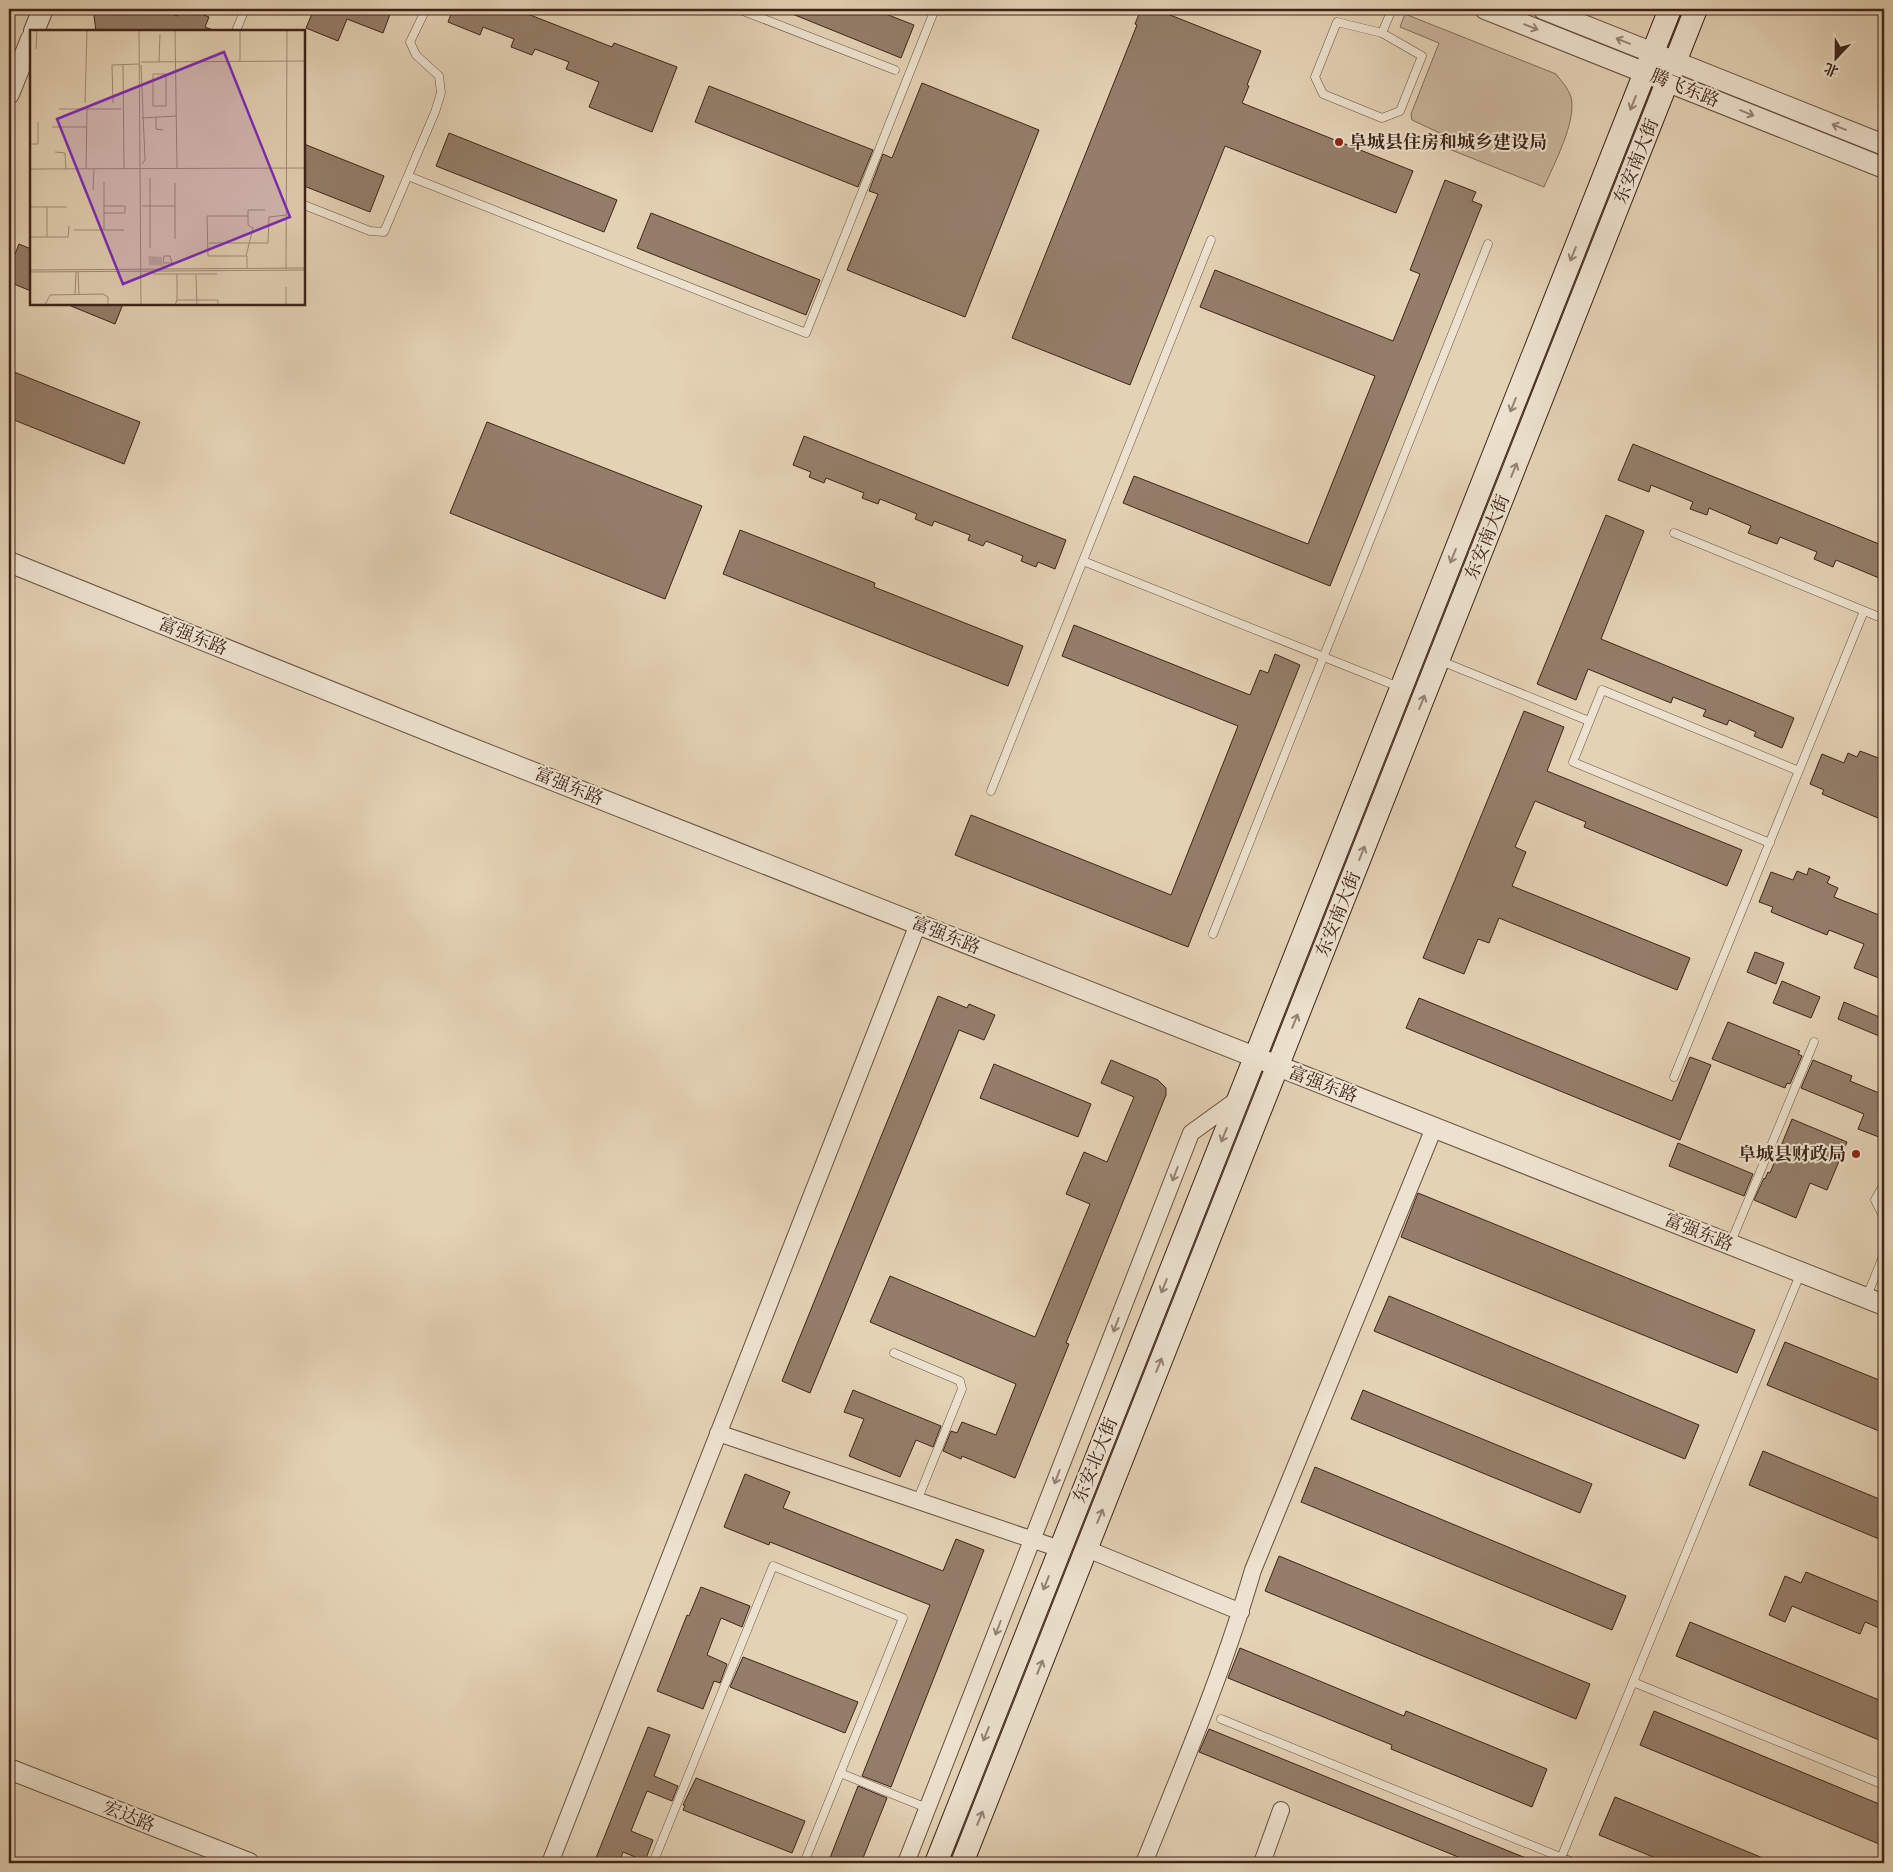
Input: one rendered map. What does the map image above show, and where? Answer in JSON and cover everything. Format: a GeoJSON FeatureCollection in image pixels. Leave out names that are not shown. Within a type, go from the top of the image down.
{"type":"FeatureCollection","features":[{"type":"Feature","properties":{"kind":"main road","name":"东安南大街"},"geometry":{"type":"LineString","coordinates":[[1255,1057],[1670,9]]}},
{"type":"Feature","properties":{"kind":"main road","name":"东安南大街"},"geometry":{"type":"LineString","coordinates":[[1278,1066],[1696,9]]}},
{"type":"Feature","properties":{"kind":"main road","name":"东安北大街"},"geometry":{"type":"LineString","coordinates":[[936,1863],[1255,1057]]}},
{"type":"Feature","properties":{"kind":"main road","name":"东安北大街"},"geometry":{"type":"LineString","coordinates":[[962,1863],[1278,1066]]}},
{"type":"Feature","properties":{"kind":"street"},"geometry":{"type":"LineString","coordinates":[[34,30],[43,9]]}},
{"type":"Feature","properties":{"kind":"street","name":"腾飞东路"},"geometry":{"type":"LineString","coordinates":[[1485,9],[1649,62]]}},
{"type":"Feature","properties":{"kind":"street","name":"腾飞东路"},"geometry":{"type":"LineString","coordinates":[[1543,9],[1649,62],[1884,168]]}},
{"type":"Feature","properties":{"kind":"street"},"geometry":{"type":"LineString","coordinates":[[9,94],[30,41]]}},
{"type":"Feature","properties":{"kind":"street","name":"腾飞东路"},"geometry":{"type":"LineString","coordinates":[[1671,72],[1884,145]]}},
{"type":"Feature","properties":{"kind":"street","name":"富强东路"},"geometry":{"type":"LineString","coordinates":[[9,562],[442,736],[1875,1302]]}},
{"type":"Feature","properties":{"kind":"street"},"geometry":{"type":"LineString","coordinates":[[550,1863],[918,924]]}},
{"type":"Feature","properties":{"kind":"street"},"geometry":{"type":"LineString","coordinates":[[906,1863],[1191,1133],[1238,1099]]}},
{"type":"Feature","properties":{"kind":"street"},"geometry":{"type":"LineString","coordinates":[[1144,1863],[1207,1707],[1241,1612],[1253,1570],[1434,1128]]}},
{"type":"Feature","properties":{"kind":"street"},"geometry":{"type":"LineString","coordinates":[[718,1433],[1060,1549]]}},
{"type":"Feature","properties":{"kind":"street"},"geometry":{"type":"LineString","coordinates":[[1086,1549],[1241,1612]]}},
{"type":"Feature","properties":{"kind":"street","name":"宏达路"},"geometry":{"type":"LineString","coordinates":[[9,1769],[249,1863]]}},
{"type":"Feature","properties":{"kind":"street"},"geometry":{"type":"LineString","coordinates":[[1262,1863],[1281,1810]]}},
{"type":"Feature","properties":{"kind":"lane"},"geometry":{"type":"LineString","coordinates":[[236,30],[245,9]]}},
{"type":"Feature","properties":{"kind":"lane"},"geometry":{"type":"LineString","coordinates":[[305,205],[370,231],[384,232],[436,112],[441,93],[438,76],[416,55],[410,42],[426,9]]}},
{"type":"Feature","properties":{"kind":"lane"},"geometry":{"type":"LineString","coordinates":[[738,9],[895,70]]}},
{"type":"Feature","properties":{"kind":"lane"},"geometry":{"type":"LineString","coordinates":[[408,176],[806,333],[935,9]]}},
{"type":"Feature","properties":{"kind":"lane"},"geometry":{"type":"LineString","coordinates":[[1382,33],[1392,9]]}},
{"type":"Feature","properties":{"kind":"lane"},"geometry":{"type":"LineString","coordinates":[[1337,22],[1382,33],[1422,56],[1400,111],[1382,118],[1323,94],[1315,77],[1337,22]]}},
{"type":"Feature","properties":{"kind":"lane"},"geometry":{"type":"LineString","coordinates":[[991,791],[1211,240]]}},
{"type":"Feature","properties":{"kind":"lane"},"geometry":{"type":"LineString","coordinates":[[1213,934],[1488,244]]}},
{"type":"Feature","properties":{"kind":"lane"},"geometry":{"type":"LineString","coordinates":[[1674,533],[1884,619]]}},
{"type":"Feature","properties":{"kind":"lane"},"geometry":{"type":"LineString","coordinates":[[1083,561],[1401,688]]}},
{"type":"Feature","properties":{"kind":"lane"},"geometry":{"type":"LineString","coordinates":[[1674,1077],[1864,610]]}},
{"type":"Feature","properties":{"kind":"lane"},"geometry":{"type":"LineString","coordinates":[[1438,660],[1589,721]]}},
{"type":"Feature","properties":{"kind":"lane"},"geometry":{"type":"LineString","coordinates":[[1770,843],[1573,762],[1589,721],[1602,690],[1799,771]]}},
{"type":"Feature","properties":{"kind":"lane"},"geometry":{"type":"LineString","coordinates":[[1730,1244],[1814,1042]]}},
{"type":"Feature","properties":{"kind":"lane"},"geometry":{"type":"LineString","coordinates":[[1884,1184],[1875,1200],[1884,1218]]}},
{"type":"Feature","properties":{"kind":"lane"},"geometry":{"type":"LineString","coordinates":[[1875,1302],[1884,1254]]}},
{"type":"Feature","properties":{"kind":"lane"},"geometry":{"type":"LineString","coordinates":[[1561,1858],[1801,1272]]}},
{"type":"Feature","properties":{"kind":"lane"},"geometry":{"type":"LineString","coordinates":[[894,1353],[960,1381],[962,1390],[917,1501]]}},
{"type":"Feature","properties":{"kind":"lane"},"geometry":{"type":"LineString","coordinates":[[653,1863],[773,1566],[902,1618],[804,1863]]}},
{"type":"Feature","properties":{"kind":"lane"},"geometry":{"type":"LineString","coordinates":[[1633,1682],[1884,1785]]}},
{"type":"Feature","properties":{"kind":"lane"},"geometry":{"type":"LineString","coordinates":[[1221,1719],[1575,1863]]}},
{"type":"Feature","properties":{"kind":"lane"},"geometry":{"type":"LineString","coordinates":[[840,1773],[927,1808]]}},
{"type":"Feature","properties":{"kind":"shaded area"},"geometry":{"type":"Polygon","coordinates":[[[1405,14],[1556,74],[1565,85],[1571,97],[1571,118],[1559,155],[1544,187],[1444,147],[1442,134],[1412,120],[1411,114],[1439,43],[1400,27],[1405,14]]]}},
{"type":"Feature","properties":{"kind":"building"},"geometry":{"type":"Polygon","coordinates":[[[97,9],[159,9],[177,16],[180,9],[189,9],[209,17],[205,27],[213,30],[96,30],[94,16],[97,9]]]}},
{"type":"Feature","properties":{"kind":"building"},"geometry":{"type":"Polygon","coordinates":[[[314,9],[392,9],[383,33],[347,19],[338,41],[306,28],[314,9]]]}},
{"type":"Feature","properties":{"kind":"building"},"geometry":{"type":"Polygon","coordinates":[[[453,9],[515,9],[612,47],[614,43],[677,67],[652,132],[589,107],[599,82],[566,69],[569,62],[535,49],[532,55],[511,47],[514,39],[483,27],[480,35],[448,22],[453,9]]]}},
{"type":"Feature","properties":{"kind":"building"},"geometry":{"type":"Polygon","coordinates":[[[780,9],[873,9],[914,25],[901,58],[780,9]]]}},
{"type":"Feature","properties":{"kind":"building"},"geometry":{"type":"Polygon","coordinates":[[[1141,9],[1155,9],[1261,51],[1242,103],[1413,171],[1396,213],[1225,146],[1130,385],[1012,338],[1137,25],[1135,24],[1141,9]]]}},
{"type":"Feature","properties":{"kind":"building"},"geometry":{"type":"Polygon","coordinates":[[[922,83],[1039,130],[965,317],[847,270],[878,194],[869,191],[883,154],[892,158],[922,83]]]}},
{"type":"Feature","properties":{"kind":"building"},"geometry":{"type":"Polygon","coordinates":[[[709,86],[873,150],[858,187],[695,122],[709,86]]]}},
{"type":"Feature","properties":{"kind":"building"},"geometry":{"type":"Polygon","coordinates":[[[449,133],[617,200],[604,232],[436,166],[449,133]]]}},
{"type":"Feature","properties":{"kind":"building"},"geometry":{"type":"Polygon","coordinates":[[[305,144],[384,176],[370,212],[305,186],[305,144]]]}},
{"type":"Feature","properties":{"kind":"building"},"geometry":{"type":"Polygon","coordinates":[[[1445,180],[1476,192],[1472,201],[1482,205],[1330,586],[1123,503],[1134,476],[1308,544],[1375,376],[1200,307],[1215,270],[1393,341],[1420,274],[1410,270],[1445,180]]]}},
{"type":"Feature","properties":{"kind":"building"},"geometry":{"type":"Polygon","coordinates":[[[651,213],[820,280],[806,315],[637,248],[651,213]]]}},
{"type":"Feature","properties":{"kind":"building"},"geometry":{"type":"Polygon","coordinates":[[[19,244],[30,249],[30,291],[9,282],[9,269],[19,244]]]}},
{"type":"Feature","properties":{"kind":"building"},"geometry":{"type":"Polygon","coordinates":[[[68,305],[123,305],[115,324],[68,305]]]}},
{"type":"Feature","properties":{"kind":"building"},"geometry":{"type":"Polygon","coordinates":[[[9,370],[140,422],[124,464],[9,418],[9,370]]]}},
{"type":"Feature","properties":{"kind":"building"},"geometry":{"type":"Polygon","coordinates":[[[487,422],[702,506],[665,599],[450,513],[487,422]]]}},
{"type":"Feature","properties":{"kind":"building"},"geometry":{"type":"Polygon","coordinates":[[[804,436],[1066,540],[1055,569],[1038,562],[1036,567],[1021,561],[1023,556],[986,541],[983,546],[968,540],[970,535],[934,521],[932,526],[915,519],[917,514],[880,499],[878,504],[862,498],[864,493],[826,478],[824,483],[809,477],[811,472],[793,465],[804,436]]]}},
{"type":"Feature","properties":{"kind":"building"},"geometry":{"type":"Polygon","coordinates":[[[1633,444],[1884,546],[1884,580],[1836,560],[1833,567],[1814,559],[1817,552],[1780,537],[1777,544],[1748,533],[1751,526],[1709,508],[1707,515],[1690,509],[1693,502],[1651,485],[1649,492],[1618,480],[1633,444]]]}},
{"type":"Feature","properties":{"kind":"building"},"geometry":{"type":"Polygon","coordinates":[[[1606,515],[1644,531],[1601,639],[1794,718],[1782,748],[1754,736],[1756,732],[1729,720],[1727,725],[1703,716],[1706,710],[1673,697],[1671,703],[1588,669],[1576,700],[1537,684],[1606,515]]]}},
{"type":"Feature","properties":{"kind":"building"},"geometry":{"type":"Polygon","coordinates":[[[740,530],[875,583],[874,587],[1023,646],[1008,686],[723,574],[740,530]]]}},
{"type":"Feature","properties":{"kind":"building"},"geometry":{"type":"Polygon","coordinates":[[[1074,625],[1250,695],[1260,670],[1268,673],[1275,654],[1300,665],[1188,947],[955,855],[971,815],[1171,895],[1238,726],[1062,656],[1074,625]]]}},
{"type":"Feature","properties":{"kind":"building"},"geometry":{"type":"Polygon","coordinates":[[[1524,711],[1564,727],[1547,771],[1742,850],[1727,886],[1584,827],[1586,822],[1535,801],[1515,847],[1526,852],[1512,886],[1690,958],[1677,990],[1499,918],[1489,943],[1478,939],[1464,974],[1423,958],[1524,711]]]}},
{"type":"Feature","properties":{"kind":"building"},"geometry":{"type":"Polygon","coordinates":[[[1860,751],[1881,759],[1878,766],[1884,768],[1884,814],[1880,812],[1878,818],[1822,794],[1824,790],[1810,784],[1822,754],[1844,763],[1848,753],[1857,757],[1860,751]]]}},
{"type":"Feature","properties":{"kind":"building"},"geometry":{"type":"Polygon","coordinates":[[[1809,868],[1830,877],[1827,883],[1838,888],[1834,897],[1884,917],[1884,980],[1854,968],[1864,944],[1829,930],[1827,935],[1771,912],[1773,907],[1759,902],[1771,872],[1793,880],[1797,871],[1807,875],[1809,868]]]}},
{"type":"Feature","properties":{"kind":"building"},"geometry":{"type":"Polygon","coordinates":[[[1755,952],[1784,963],[1776,984],[1747,972],[1755,952]]]}},
{"type":"Feature","properties":{"kind":"building"},"geometry":{"type":"Polygon","coordinates":[[[1782,981],[1820,997],[1811,1018],[1773,1003],[1782,981]]]}},
{"type":"Feature","properties":{"kind":"building"},"geometry":{"type":"Polygon","coordinates":[[[938,996],[967,1008],[969,1004],[995,1015],[984,1040],[959,1030],[810,1393],[782,1381],[938,996]]]}},
{"type":"Feature","properties":{"kind":"building"},"geometry":{"type":"Polygon","coordinates":[[[1419,998],[1672,1101],[1690,1057],[1711,1065],[1680,1140],[1406,1028],[1419,998]]]}},
{"type":"Feature","properties":{"kind":"building"},"geometry":{"type":"Polygon","coordinates":[[[1844,1002],[1884,1019],[1884,1038],[1838,1019],[1844,1002]]]}},
{"type":"Feature","properties":{"kind":"building"},"geometry":{"type":"Polygon","coordinates":[[[1728,1022],[1800,1051],[1798,1054],[1802,1056],[1790,1084],[1787,1083],[1785,1088],[1712,1059],[1728,1022]]]}},
{"type":"Feature","properties":{"kind":"building"},"geometry":{"type":"Polygon","coordinates":[[[1111,1060],[1158,1080],[1166,1088],[1166,1095],[1066,1343],[1069,1344],[1015,1478],[962,1456],[961,1459],[943,1451],[951,1431],[957,1433],[962,1422],[996,1435],[1016,1384],[870,1322],[890,1276],[1035,1337],[1090,1204],[1066,1194],[1084,1152],[1107,1162],[1134,1097],[1101,1083],[1111,1060]]]}},
{"type":"Feature","properties":{"kind":"building"},"geometry":{"type":"Polygon","coordinates":[[[1813,1060],[1852,1076],[1850,1081],[1884,1095],[1884,1139],[1858,1129],[1864,1114],[1801,1088],[1813,1060]]]}},
{"type":"Feature","properties":{"kind":"building"},"geometry":{"type":"Polygon","coordinates":[[[994,1064],[1091,1104],[1078,1137],[980,1098],[994,1064]]]}},
{"type":"Feature","properties":{"kind":"building"},"geometry":{"type":"Polygon","coordinates":[[[1792,1119],[1847,1142],[1827,1190],[1810,1183],[1796,1218],[1754,1200],[1764,1178],[1768,1172],[1770,1173],[1792,1119]]]}},
{"type":"Feature","properties":{"kind":"building"},"geometry":{"type":"Polygon","coordinates":[[[1678,1143],[1753,1174],[1744,1196],[1669,1166],[1678,1143]]]}},
{"type":"Feature","properties":{"kind":"building"},"geometry":{"type":"Polygon","coordinates":[[[1418,1193],[1755,1330],[1737,1373],[1401,1237],[1418,1193]]]}},
{"type":"Feature","properties":{"kind":"building"},"geometry":{"type":"Polygon","coordinates":[[[1389,1296],[1699,1425],[1685,1459],[1374,1331],[1389,1296]]]}},
{"type":"Feature","properties":{"kind":"building"},"geometry":{"type":"Polygon","coordinates":[[[1785,1342],[1884,1382],[1884,1433],[1767,1385],[1785,1342]]]}},
{"type":"Feature","properties":{"kind":"building"},"geometry":{"type":"Polygon","coordinates":[[[853,1390],[941,1426],[933,1447],[916,1440],[900,1477],[849,1456],[864,1419],[844,1412],[853,1390]]]}},
{"type":"Feature","properties":{"kind":"building"},"geometry":{"type":"Polygon","coordinates":[[[1363,1390],[1592,1484],[1580,1513],[1351,1419],[1363,1390]]]}},
{"type":"Feature","properties":{"kind":"building"},"geometry":{"type":"Polygon","coordinates":[[[1763,1451],[1884,1501],[1884,1541],[1749,1485],[1763,1451]]]}},
{"type":"Feature","properties":{"kind":"building"},"geometry":{"type":"Polygon","coordinates":[[[1315,1467],[1626,1596],[1612,1630],[1301,1502],[1315,1467]]]}},
{"type":"Feature","properties":{"kind":"building"},"geometry":{"type":"Polygon","coordinates":[[[745,1474],[790,1492],[783,1508],[943,1571],[956,1539],[984,1550],[891,1787],[862,1776],[930,1605],[770,1542],[769,1545],[724,1527],[745,1474]]]}},
{"type":"Feature","properties":{"kind":"building"},"geometry":{"type":"Polygon","coordinates":[[[1279,1556],[1590,1684],[1576,1719],[1265,1591],[1279,1556]]]}},
{"type":"Feature","properties":{"kind":"building"},"geometry":{"type":"Polygon","coordinates":[[[1806,1572],[1884,1604],[1884,1630],[1865,1622],[1860,1634],[1792,1606],[1785,1622],[1769,1615],[1785,1576],[1801,1583],[1806,1572]]]}},
{"type":"Feature","properties":{"kind":"building"},"geometry":{"type":"Polygon","coordinates":[[[701,1587],[750,1606],[742,1627],[721,1618],[707,1655],[727,1664],[720,1683],[714,1681],[703,1709],[657,1691],[687,1615],[689,1616],[701,1587]]]}},
{"type":"Feature","properties":{"kind":"building"},"geometry":{"type":"Polygon","coordinates":[[[1690,1622],[1884,1702],[1884,1742],[1676,1656],[1690,1622]]]}},
{"type":"Feature","properties":{"kind":"building"},"geometry":{"type":"Polygon","coordinates":[[[1240,1648],[1404,1716],[1406,1711],[1547,1769],[1532,1807],[1391,1749],[1392,1745],[1228,1678],[1240,1648]]]}},
{"type":"Feature","properties":{"kind":"building"},"geometry":{"type":"Polygon","coordinates":[[[743,1657],[858,1702],[845,1733],[730,1687],[743,1657]]]}},
{"type":"Feature","properties":{"kind":"building"},"geometry":{"type":"Polygon","coordinates":[[[1654,1711],[1884,1806],[1884,1846],[1640,1745],[1654,1711]]]}},
{"type":"Feature","properties":{"kind":"building"},"geometry":{"type":"Polygon","coordinates":[[[648,1727],[670,1735],[654,1776],[678,1786],[672,1801],[647,1791],[631,1831],[653,1840],[645,1861],[623,1852],[619,1863],[594,1863],[648,1727]]]}},
{"type":"Feature","properties":{"kind":"building"},"geometry":{"type":"Polygon","coordinates":[[[1209,1729],[1538,1863],[1473,1863],[1199,1752],[1209,1729]]]}},
{"type":"Feature","properties":{"kind":"building"},"geometry":{"type":"Polygon","coordinates":[[[696,1778],[805,1821],[792,1853],[683,1810],[685,1806],[683,1805],[696,1778]]]}},
{"type":"Feature","properties":{"kind":"building"},"geometry":{"type":"Polygon","coordinates":[[[858,1786],[887,1798],[861,1863],[828,1863],[858,1786]]]}},
{"type":"Feature","properties":{"kind":"building"},"geometry":{"type":"Polygon","coordinates":[[[1615,1797],[1775,1863],[1668,1863],[1599,1835],[1615,1797]]]}},
{"type":"Feature","properties":{"kind":"place","name":"阜城县住房和城乡建设局"},"geometry":{"type":"Point","coordinates":[1339,142]}},
{"type":"Feature","properties":{"kind":"place","name":"阜城县财政局"},"geometry":{"type":"Point","coordinates":[1856,1154]}}]}
